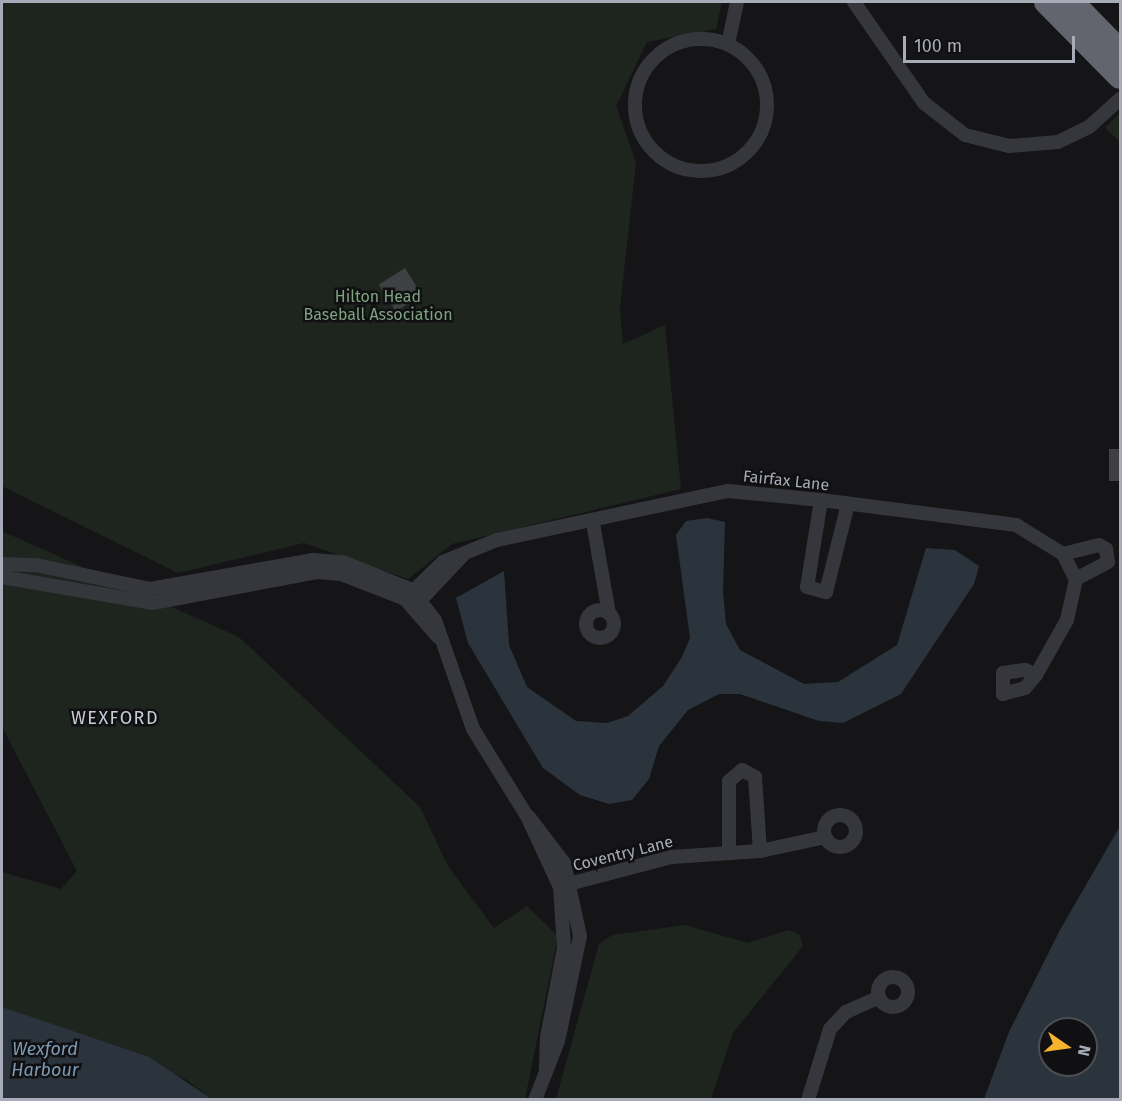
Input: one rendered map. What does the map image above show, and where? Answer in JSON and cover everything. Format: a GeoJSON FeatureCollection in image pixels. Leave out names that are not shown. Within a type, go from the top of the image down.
{"type":"FeatureCollection","features":[{"type":"Feature","properties":{"kind":"highway"},"geometry":{"type":"LineString","coordinates":[[1046,2],[1089,34],[1120,51]]}},
{"type":"Feature","properties":{"kind":"highway"},"geometry":{"type":"LineString","coordinates":[[1072,2],[1089,34],[1120,77]]}},
{"type":"Feature","properties":{"kind":"street"},"geometry":{"type":"LineString","coordinates":[[728,44],[737,2]]}},
{"type":"Feature","properties":{"kind":"street"},"geometry":{"type":"LineString","coordinates":[[854,2],[924,103],[965,135],[1009,146],[1058,142],[1089,127],[1120,99]]}},
{"type":"Feature","properties":{"kind":"street"},"geometry":{"type":"LineString","coordinates":[[688,39],[728,44],[759,72],[766,92],[760,133],[732,163],[712,170],[670,163],[642,134],[636,115],[642,75],[669,46],[688,39]]}},
{"type":"Feature","properties":{"kind":"street","name":"Fairfax Lane"},"geometry":{"type":"LineString","coordinates":[[412,599],[468,550],[497,540],[593,524],[728,491],[821,500],[1016,525],[1063,554]]}},
{"type":"Feature","properties":{"kind":"street"},"geometry":{"type":"LineString","coordinates":[[821,500],[807,588],[826,592],[848,504]]}},
{"type":"Feature","properties":{"kind":"street"},"geometry":{"type":"LineString","coordinates":[[593,524],[609,614]]}},
{"type":"Feature","properties":{"kind":"street"},"geometry":{"type":"LineString","coordinates":[[1036,675],[1067,620],[1076,579],[1063,554],[1099,545],[1106,549],[1108,562],[1076,579]]}},
{"type":"Feature","properties":{"kind":"street"},"geometry":{"type":"LineString","coordinates":[[2,578],[129,602],[182,591],[280,561],[312,560],[351,565],[412,599],[440,638],[473,729],[527,816],[566,885],[564,948],[547,1036],[546,1069],[535,1100]]}},
{"type":"Feature","properties":{"kind":"street"},"geometry":{"type":"LineString","coordinates":[[2,564],[36,565],[131,589],[182,591]]}},
{"type":"Feature","properties":{"kind":"street"},"geometry":{"type":"LineString","coordinates":[[729,854],[729,782],[742,770],[751,772],[757,786],[760,851]]}},
{"type":"Feature","properties":{"kind":"street","name":"Coventry Lane"},"geometry":{"type":"LineString","coordinates":[[566,885],[672,856],[760,851],[825,837]]}},
{"type":"Feature","properties":{"kind":"street"},"geometry":{"type":"LineString","coordinates":[[808,1100],[830,1029],[855,1006],[879,997]]}},
{"type":"Feature","properties":{"kind":"green space","name":"Hilton Head Baseball Association"},"geometry":{"type":"Polygon","coordinates":[[[2,2],[722,2],[716,29],[647,42],[616,106],[636,163],[620,308],[623,344],[665,325],[681,489],[452,544],[408,579],[304,543],[178,573],[2,486],[2,2]]]}},
{"type":"Feature","properties":{"kind":"green space"},"geometry":{"type":"Polygon","coordinates":[[[1120,113],[1120,142],[1105,128],[1120,113]]]}},
{"type":"Feature","properties":{"kind":"green space"},"geometry":{"type":"Polygon","coordinates":[[[2,531],[239,637],[420,807],[448,866],[494,928],[527,906],[558,936],[525,1099],[212,1099],[187,1080],[122,1050],[2,1007],[2,872],[61,889],[77,871],[2,727],[2,531]]]}},
{"type":"Feature","properties":{"kind":"green space"},"geometry":{"type":"Polygon","coordinates":[[[685,925],[748,943],[788,930],[799,934],[803,946],[733,1033],[711,1099],[556,1099],[599,944],[612,935],[685,925]]]}},
{"type":"Feature","properties":{"kind":"water"},"geometry":{"type":"Polygon","coordinates":[[[707,518],[725,522],[723,591],[726,624],[740,650],[804,684],[838,682],[897,645],[926,548],[955,550],[979,566],[974,584],[901,694],[843,723],[819,721],[740,694],[719,694],[688,710],[659,746],[649,779],[632,800],[609,804],[580,795],[543,768],[468,643],[456,598],[504,571],[509,645],[527,687],[576,721],[607,723],[628,716],[663,686],[682,657],[690,638],[676,535],[686,521],[707,518]]]}},
{"type":"Feature","properties":{"kind":"water"},"geometry":{"type":"Polygon","coordinates":[[[1120,826],[1120,1099],[984,1099],[1009,1032],[1060,930],[1120,826]]]}},
{"type":"Feature","properties":{"kind":"water","name":"Wexford Harbour"},"geometry":{"type":"Polygon","coordinates":[[[2,1007],[149,1057],[212,1099],[2,1099],[2,1007]]]}},
{"type":"Feature","properties":{"kind":"building"},"geometry":{"type":"Polygon","coordinates":[[[405,268],[422,295],[396,312],[379,284],[405,268]]]}},
{"type":"Feature","properties":{"kind":"building"},"geometry":{"type":"Polygon","coordinates":[[[1109,449],[1120,449],[1120,481],[1109,481],[1109,449]]]}},
{"type":"Feature","properties":{"kind":"district","name":"WEXFORD"},"geometry":{"type":"Point","coordinates":[115,718]}}]}
